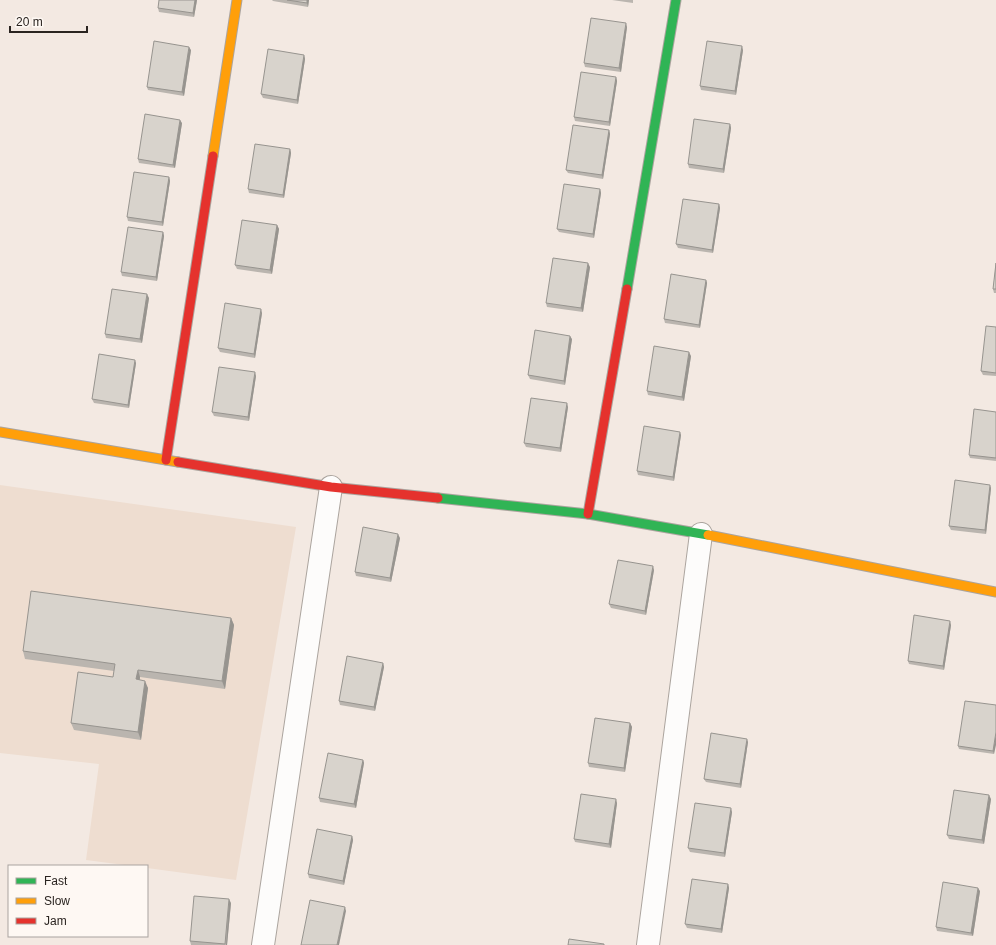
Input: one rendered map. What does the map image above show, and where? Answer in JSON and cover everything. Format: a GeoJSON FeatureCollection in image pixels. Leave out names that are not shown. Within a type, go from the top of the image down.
{"type":"FeatureCollection","features":[{"type":"Feature","properties":{"kind":"street"},"geometry":{"type":"LineString","coordinates":[[166,460],[237,0]]}},
{"type":"Feature","properties":{"kind":"street"},"geometry":{"type":"LineString","coordinates":[[588,514],[676,0]]}},
{"type":"Feature","properties":{"kind":"street"},"geometry":{"type":"LineString","coordinates":[[0,432],[331,487],[588,514],[701,534],[996,592]]}},
{"type":"Feature","properties":{"kind":"street"},"geometry":{"type":"LineString","coordinates":[[262,945],[331,487]]}},
{"type":"Feature","properties":{"kind":"street"},"geometry":{"type":"LineString","coordinates":[[648,945],[701,534]]}},
{"type":"Feature","properties":{"kind":"shaded area"},"geometry":{"type":"Polygon","coordinates":[[[0,485],[296,527],[236,880],[148,868],[148,865],[124,865],[86,860],[99,764],[0,753],[0,485]]]}},
{"type":"Feature","properties":{"kind":"building"},"geometry":{"type":"Polygon","coordinates":[[[159,0],[195,0],[193,13],[158,8],[159,0]]]}},
{"type":"Feature","properties":{"kind":"building"},"geometry":{"type":"Polygon","coordinates":[[[287,0],[307,0],[307,3],[287,0]]]}},
{"type":"Feature","properties":{"kind":"building"},"geometry":{"type":"Polygon","coordinates":[[[591,18],[626,23],[619,68],[584,63],[591,18]]]}},
{"type":"Feature","properties":{"kind":"building"},"geometry":{"type":"Polygon","coordinates":[[[154,41],[189,47],[182,92],[147,87],[154,41]]]}},
{"type":"Feature","properties":{"kind":"building"},"geometry":{"type":"Polygon","coordinates":[[[707,41],[742,46],[735,91],[700,86],[707,41]]]}},
{"type":"Feature","properties":{"kind":"building"},"geometry":{"type":"Polygon","coordinates":[[[268,49],[304,55],[297,100],[261,94],[268,49]]]}},
{"type":"Feature","properties":{"kind":"building"},"geometry":{"type":"Polygon","coordinates":[[[581,72],[616,77],[609,122],[574,117],[581,72]]]}},
{"type":"Feature","properties":{"kind":"building"},"geometry":{"type":"Polygon","coordinates":[[[145,114],[180,120],[173,165],[138,159],[145,114]]]}},
{"type":"Feature","properties":{"kind":"building"},"geometry":{"type":"Polygon","coordinates":[[[694,119],[730,124],[723,169],[688,164],[694,119]]]}},
{"type":"Feature","properties":{"kind":"building"},"geometry":{"type":"Polygon","coordinates":[[[573,125],[609,130],[602,175],[566,170],[573,125]]]}},
{"type":"Feature","properties":{"kind":"building"},"geometry":{"type":"Polygon","coordinates":[[[255,144],[290,149],[283,195],[248,189],[255,144]]]}},
{"type":"Feature","properties":{"kind":"building"},"geometry":{"type":"Polygon","coordinates":[[[134,172],[169,177],[162,222],[127,217],[134,172]]]}},
{"type":"Feature","properties":{"kind":"building"},"geometry":{"type":"Polygon","coordinates":[[[564,184],[600,189],[593,234],[557,229],[564,184]]]}},
{"type":"Feature","properties":{"kind":"building"},"geometry":{"type":"Polygon","coordinates":[[[683,199],[719,204],[712,250],[676,244],[683,199]]]}},
{"type":"Feature","properties":{"kind":"building"},"geometry":{"type":"Polygon","coordinates":[[[242,220],[277,225],[270,270],[235,265],[242,220]]]}},
{"type":"Feature","properties":{"kind":"building"},"geometry":{"type":"Polygon","coordinates":[[[128,227],[163,232],[156,277],[121,272],[128,227]]]}},
{"type":"Feature","properties":{"kind":"building"},"geometry":{"type":"Polygon","coordinates":[[[553,258],[588,263],[581,308],[546,303],[553,258]]]}},
{"type":"Feature","properties":{"kind":"building"},"geometry":{"type":"Polygon","coordinates":[[[996,263],[996,289],[993,289],[996,263]]]}},
{"type":"Feature","properties":{"kind":"building"},"geometry":{"type":"Polygon","coordinates":[[[671,274],[706,280],[699,325],[664,319],[671,274]]]}},
{"type":"Feature","properties":{"kind":"building"},"geometry":{"type":"Polygon","coordinates":[[[112,289],[147,294],[140,339],[105,334],[112,289]]]}},
{"type":"Feature","properties":{"kind":"building"},"geometry":{"type":"Polygon","coordinates":[[[225,303],[261,309],[254,354],[218,348],[225,303]]]}},
{"type":"Feature","properties":{"kind":"building"},"geometry":{"type":"Polygon","coordinates":[[[986,326],[996,327],[996,373],[981,371],[986,326]]]}},
{"type":"Feature","properties":{"kind":"building"},"geometry":{"type":"Polygon","coordinates":[[[535,330],[570,336],[564,381],[528,375],[535,330]]]}},
{"type":"Feature","properties":{"kind":"building"},"geometry":{"type":"Polygon","coordinates":[[[654,346],[689,352],[682,397],[647,391],[654,346]]]}},
{"type":"Feature","properties":{"kind":"building"},"geometry":{"type":"Polygon","coordinates":[[[99,354],[135,360],[128,405],[92,399],[99,354]]]}},
{"type":"Feature","properties":{"kind":"building"},"geometry":{"type":"Polygon","coordinates":[[[219,367],[255,372],[248,417],[212,412],[219,367]]]}},
{"type":"Feature","properties":{"kind":"building"},"geometry":{"type":"Polygon","coordinates":[[[531,398],[567,403],[560,448],[524,443],[531,398]]]}},
{"type":"Feature","properties":{"kind":"building"},"geometry":{"type":"Polygon","coordinates":[[[974,409],[996,412],[996,458],[969,455],[974,409]]]}},
{"type":"Feature","properties":{"kind":"building"},"geometry":{"type":"Polygon","coordinates":[[[644,426],[680,432],[673,477],[637,471],[644,426]]]}},
{"type":"Feature","properties":{"kind":"building"},"geometry":{"type":"Polygon","coordinates":[[[955,480],[990,485],[985,530],[949,526],[955,480]]]}},
{"type":"Feature","properties":{"kind":"building"},"geometry":{"type":"Polygon","coordinates":[[[363,527],[398,534],[390,578],[355,572],[363,527]]]}},
{"type":"Feature","properties":{"kind":"building"},"geometry":{"type":"Polygon","coordinates":[[[618,560],[653,566],[645,611],[609,604],[618,560]]]}},
{"type":"Feature","properties":{"kind":"building"},"geometry":{"type":"Polygon","coordinates":[[[31,591],[231,618],[222,681],[138,670],[136,679],[145,681],[138,732],[71,723],[78,672],[113,677],[115,664],[23,651],[31,591]]]}},
{"type":"Feature","properties":{"kind":"building"},"geometry":{"type":"Polygon","coordinates":[[[914,615],[950,621],[943,666],[908,661],[914,615]]]}},
{"type":"Feature","properties":{"kind":"building"},"geometry":{"type":"Polygon","coordinates":[[[347,656],[383,663],[374,707],[339,701],[347,656]]]}},
{"type":"Feature","properties":{"kind":"building"},"geometry":{"type":"Polygon","coordinates":[[[965,701],[996,705],[996,732],[993,751],[958,746],[965,701]]]}},
{"type":"Feature","properties":{"kind":"building"},"geometry":{"type":"Polygon","coordinates":[[[595,718],[630,723],[624,768],[588,763],[595,718]]]}},
{"type":"Feature","properties":{"kind":"building"},"geometry":{"type":"Polygon","coordinates":[[[711,733],[747,739],[740,784],[704,779],[711,733]]]}},
{"type":"Feature","properties":{"kind":"building"},"geometry":{"type":"Polygon","coordinates":[[[328,753],[363,760],[354,804],[319,798],[328,753]]]}},
{"type":"Feature","properties":{"kind":"building"},"geometry":{"type":"Polygon","coordinates":[[[954,790],[989,795],[982,840],[947,835],[954,790]]]}},
{"type":"Feature","properties":{"kind":"building"},"geometry":{"type":"Polygon","coordinates":[[[581,794],[616,799],[609,844],[574,839],[581,794]]]}},
{"type":"Feature","properties":{"kind":"building"},"geometry":{"type":"Polygon","coordinates":[[[695,803],[731,808],[724,853],[688,848],[695,803]]]}},
{"type":"Feature","properties":{"kind":"building"},"geometry":{"type":"Polygon","coordinates":[[[317,829],[352,836],[343,881],[308,874],[317,829]]]}},
{"type":"Feature","properties":{"kind":"building"},"geometry":{"type":"Polygon","coordinates":[[[692,879],[728,884],[721,929],[685,924],[692,879]]]}},
{"type":"Feature","properties":{"kind":"building"},"geometry":{"type":"Polygon","coordinates":[[[943,882],[978,888],[971,933],[936,927],[943,882]]]}},
{"type":"Feature","properties":{"kind":"building"},"geometry":{"type":"Polygon","coordinates":[[[194,896],[229,899],[225,944],[190,941],[194,896]]]}},
{"type":"Feature","properties":{"kind":"building"},"geometry":{"type":"Polygon","coordinates":[[[310,900],[345,907],[337,945],[301,945],[310,900]]]}},
{"type":"Feature","properties":{"kind":"building"},"geometry":{"type":"Polygon","coordinates":[[[569,939],[604,944],[604,945],[568,945],[569,939]]]}},
{"type":"Feature","properties":{"kind":"traffic: fast"},"geometry":{"type":"LineString","coordinates":[[627,289],[676,0]]}},
{"type":"Feature","properties":{"kind":"traffic: fast"},"geometry":{"type":"LineString","coordinates":[[438,498],[588,514],[708,535]]}},
{"type":"Feature","properties":{"kind":"traffic: slow"},"geometry":{"type":"LineString","coordinates":[[213,156],[237,0]]}},
{"type":"Feature","properties":{"kind":"traffic: slow"},"geometry":{"type":"LineString","coordinates":[[0,432],[178,462]]}},
{"type":"Feature","properties":{"kind":"traffic: slow"},"geometry":{"type":"LineString","coordinates":[[708,535],[996,592]]}},
{"type":"Feature","properties":{"kind":"traffic: jam"},"geometry":{"type":"LineString","coordinates":[[166,460],[213,156]]}},
{"type":"Feature","properties":{"kind":"traffic: jam"},"geometry":{"type":"LineString","coordinates":[[588,514],[627,289]]}},
{"type":"Feature","properties":{"kind":"traffic: jam"},"geometry":{"type":"LineString","coordinates":[[178,462],[331,487],[438,498]]}}]}
